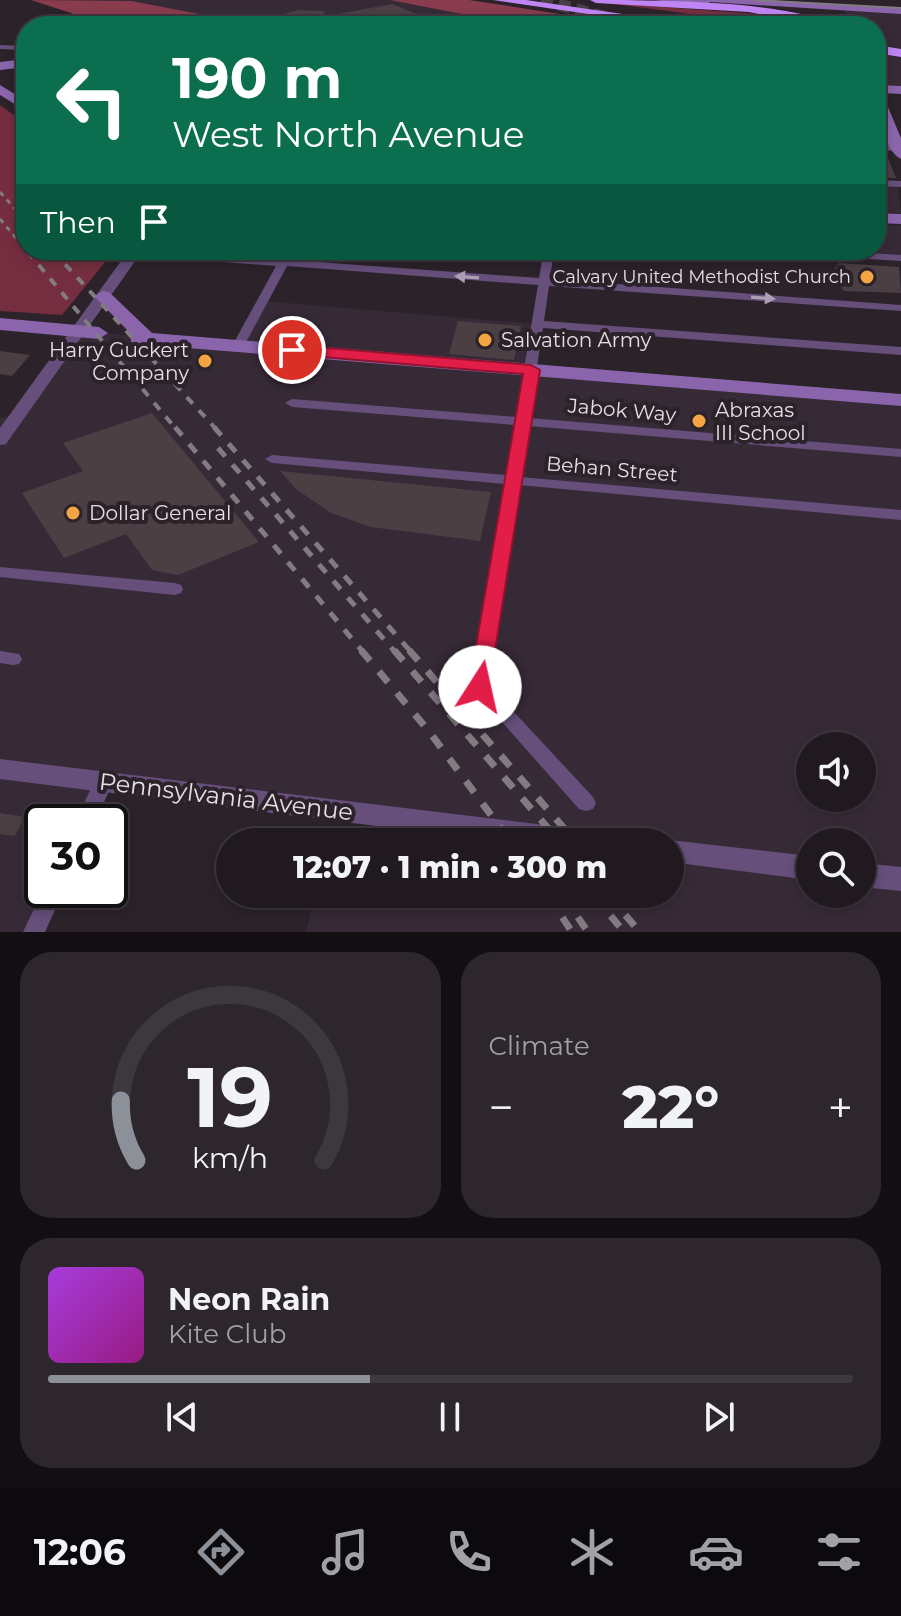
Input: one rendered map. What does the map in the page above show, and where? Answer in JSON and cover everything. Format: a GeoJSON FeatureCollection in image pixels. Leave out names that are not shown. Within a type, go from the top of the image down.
{"type":"FeatureCollection","features":[{"type":"Feature","properties":{"kind":"highway"},"geometry":{"type":"LineString","coordinates":[[499,0],[622,16]]}},
{"type":"Feature","properties":{"kind":"highway"},"geometry":{"type":"LineString","coordinates":[[558,0],[678,16]]}},
{"type":"Feature","properties":{"kind":"highway"},"geometry":{"type":"LineString","coordinates":[[596,0],[786,16]]}},
{"type":"Feature","properties":{"kind":"highway"},"geometry":{"type":"LineString","coordinates":[[679,0],[713,2]]}},
{"type":"Feature","properties":{"kind":"main road"},"geometry":{"type":"LineString","coordinates":[[658,0],[901,11]]}},
{"type":"Feature","properties":{"kind":"main road"},"geometry":{"type":"LineString","coordinates":[[886,116],[900,150]]}},
{"type":"Feature","properties":{"kind":"main road"},"geometry":{"type":"LineString","coordinates":[[105,294],[142,338],[901,400]]}},
{"type":"Feature","properties":{"kind":"main road"},"geometry":{"type":"LineString","coordinates":[[0,324],[87,331]]}},
{"type":"Feature","properties":{"kind":"street"},"geometry":{"type":"LineString","coordinates":[[0,440],[8,418],[87,331],[105,294],[129,260]]}},
{"type":"Feature","properties":{"kind":"street"},"geometry":{"type":"LineString","coordinates":[[237,260],[901,308]]}},
{"type":"Feature","properties":{"kind":"street"},"geometry":{"type":"LineString","coordinates":[[238,346],[284,260]]}},
{"type":"Feature","properties":{"kind":"street"},"geometry":{"type":"LineString","coordinates":[[548,260],[480,687],[586,803]]}},
{"type":"Feature","properties":{"kind":"street"},"geometry":{"type":"LineString","coordinates":[[538,324],[901,351]]}},
{"type":"Feature","properties":{"kind":"street","name":"Jabok Way"},"geometry":{"type":"LineString","coordinates":[[292,403],[901,453]]}},
{"type":"Feature","properties":{"kind":"street","name":"Behan Street"},"geometry":{"type":"LineString","coordinates":[[272,459],[901,515]]}},
{"type":"Feature","properties":{"kind":"street"},"geometry":{"type":"LineString","coordinates":[[0,572],[175,589]]}},
{"type":"Feature","properties":{"kind":"street","name":"Pennsylvania Avenue"},"geometry":{"type":"LineString","coordinates":[[0,769],[488,828]]}},
{"type":"Feature","properties":{"kind":"street"},"geometry":{"type":"LineString","coordinates":[[94,804],[104,782]]}},
{"type":"Feature","properties":{"kind":"street"},"geometry":{"type":"LineString","coordinates":[[684,853],[796,866]]}},
{"type":"Feature","properties":{"kind":"street"},"geometry":{"type":"LineString","coordinates":[[876,876],[901,879]]}},
{"type":"Feature","properties":{"kind":"street"},"geometry":{"type":"LineString","coordinates":[[34,932],[45,908]]}},
{"type":"Feature","properties":{"kind":"shaded area"},"geometry":{"type":"Polygon","coordinates":[[[31,0],[131,1],[210,16],[88,16],[31,0]]]}},
{"type":"Feature","properties":{"kind":"shaded area"},"geometry":{"type":"Polygon","coordinates":[[[42,0],[438,0],[544,16],[148,16],[42,0]]]}},
{"type":"Feature","properties":{"kind":"shaded area"},"geometry":{"type":"Polygon","coordinates":[[[390,0],[469,0],[572,16],[472,16],[390,0]]]}},
{"type":"Feature","properties":{"kind":"shaded area"},"geometry":{"type":"Polygon","coordinates":[[[607,3],[775,16],[705,16],[607,3]]]}},
{"type":"Feature","properties":{"kind":"shaded area"},"geometry":{"type":"Polygon","coordinates":[[[844,8],[901,11],[901,90],[886,89],[886,16],[846,16],[844,8]]]}},
{"type":"Feature","properties":{"kind":"shaded area"},"geometry":{"type":"Polygon","coordinates":[[[0,105],[16,117],[16,260],[107,260],[62,315],[0,311],[0,105]]]}},
{"type":"Feature","properties":{"kind":"shaded area"},"geometry":{"type":"Polygon","coordinates":[[[886,184],[897,185],[901,213],[886,212],[886,184]]]}},
{"type":"Feature","properties":{"kind":"shaded area"},"geometry":{"type":"Polygon","coordinates":[[[886,225],[901,226],[901,255],[886,254],[886,225]]]}},
{"type":"Feature","properties":{"kind":"shaded area"},"geometry":{"type":"Polygon","coordinates":[[[263,301],[538,324],[531,369],[901,400],[901,932],[306,932],[312,908],[684,908],[684,828],[458,828],[456,824],[104,782],[94,804],[24,804],[24,908],[45,908],[34,932],[0,932],[0,417],[15,418],[79,331],[237,346],[263,301]]]}},
{"type":"Feature","properties":{"kind":"building"},"geometry":{"type":"Polygon","coordinates":[[[392,4],[422,16],[327,16],[392,4]]]}},
{"type":"Feature","properties":{"kind":"building"},"geometry":{"type":"Polygon","coordinates":[[[298,10],[325,11],[322,16],[276,16],[298,10]]]}},
{"type":"Feature","properties":{"kind":"building"},"geometry":{"type":"Polygon","coordinates":[[[886,153],[896,178],[886,178],[886,153]]]}},
{"type":"Feature","properties":{"kind":"building","name":"Calvary United Methodist Church"},"geometry":{"type":"Polygon","coordinates":[[[839,263],[899,267],[901,293],[844,291],[830,274],[839,263]]]}},
{"type":"Feature","properties":{"kind":"building","name":"Salvation Army"},"geometry":{"type":"Polygon","coordinates":[[[458,321],[521,326],[514,360],[449,354],[458,321]]]}},
{"type":"Feature","properties":{"kind":"building"},"geometry":{"type":"Polygon","coordinates":[[[0,351],[30,355],[12,376],[0,374],[0,351]]]}},
{"type":"Feature","properties":{"kind":"building"},"geometry":{"type":"Polygon","coordinates":[[[152,413],[259,542],[178,575],[152,570],[126,534],[64,558],[22,493],[83,471],[63,443],[152,413]]]}},
{"type":"Feature","properties":{"kind":"building"},"geometry":{"type":"Polygon","coordinates":[[[280,471],[491,492],[480,541],[371,527],[331,513],[296,489],[280,471]]]}},
{"type":"Feature","properties":{"kind":"building"},"geometry":{"type":"Polygon","coordinates":[[[0,813],[24,817],[15,836],[0,834],[0,813]]]}},
{"type":"Feature","properties":{"kind":"tunnel"},"geometry":{"type":"LineString","coordinates":[[541,0],[602,16]]}},
{"type":"Feature","properties":{"kind":"tram line"},"geometry":{"type":"LineString","coordinates":[[753,0],[901,8]]}},
{"type":"Feature","properties":{"kind":"railway"},"geometry":{"type":"LineString","coordinates":[[0,192],[16,210]]}},
{"type":"Feature","properties":{"kind":"railway"},"geometry":{"type":"LineString","coordinates":[[0,219],[16,238]]}},
{"type":"Feature","properties":{"kind":"railway"},"geometry":{"type":"LineString","coordinates":[[35,260],[176,429]]}},
{"type":"Feature","properties":{"kind":"railway"},"geometry":{"type":"LineString","coordinates":[[61,260],[216,429]]}},
{"type":"Feature","properties":{"kind":"railway"},"geometry":{"type":"LineString","coordinates":[[175,427],[363,652]]}},
{"type":"Feature","properties":{"kind":"railway"},"geometry":{"type":"LineString","coordinates":[[214,427],[411,652]]}},
{"type":"Feature","properties":{"kind":"railway"},"geometry":{"type":"LineString","coordinates":[[218,448],[395,652]]}},
{"type":"Feature","properties":{"kind":"railway"},"geometry":{"type":"LineString","coordinates":[[361,650],[428,730],[501,828]]}},
{"type":"Feature","properties":{"kind":"railway"},"geometry":{"type":"LineString","coordinates":[[394,650],[548,828]]}},
{"type":"Feature","properties":{"kind":"railway"},"geometry":{"type":"LineString","coordinates":[[409,650],[564,828]]}},
{"type":"Feature","properties":{"kind":"railway"},"geometry":{"type":"LineString","coordinates":[[556,908],[572,932]]}},
{"type":"Feature","properties":{"kind":"railway"},"geometry":{"type":"LineString","coordinates":[[572,908],[588,932]]}},
{"type":"Feature","properties":{"kind":"railway"},"geometry":{"type":"LineString","coordinates":[[604,908],[624,932]]}},
{"type":"Feature","properties":{"kind":"railway"},"geometry":{"type":"LineString","coordinates":[[619,908],[640,932]]}},
{"type":"Feature","properties":{"kind":"place","name":"Calvary United Methodist Church"},"geometry":{"type":"Point","coordinates":[867,277]}},
{"type":"Feature","properties":{"kind":"place","name":"Salvation Army"},"geometry":{"type":"Point","coordinates":[485,340]}},
{"type":"Feature","properties":{"kind":"place","name":"Harry Guckert Company"},"geometry":{"type":"Point","coordinates":[205,361]}},
{"type":"Feature","properties":{"kind":"place","name":"Abraxas III School"},"geometry":{"type":"Point","coordinates":[699,421]}},
{"type":"Feature","properties":{"kind":"place","name":"Dollar General"},"geometry":{"type":"Point","coordinates":[73,513]}},
{"type":"Feature","properties":{"kind":"route"},"geometry":{"type":"LineString","coordinates":[[292,350],[531,370],[480,687]]}}]}
